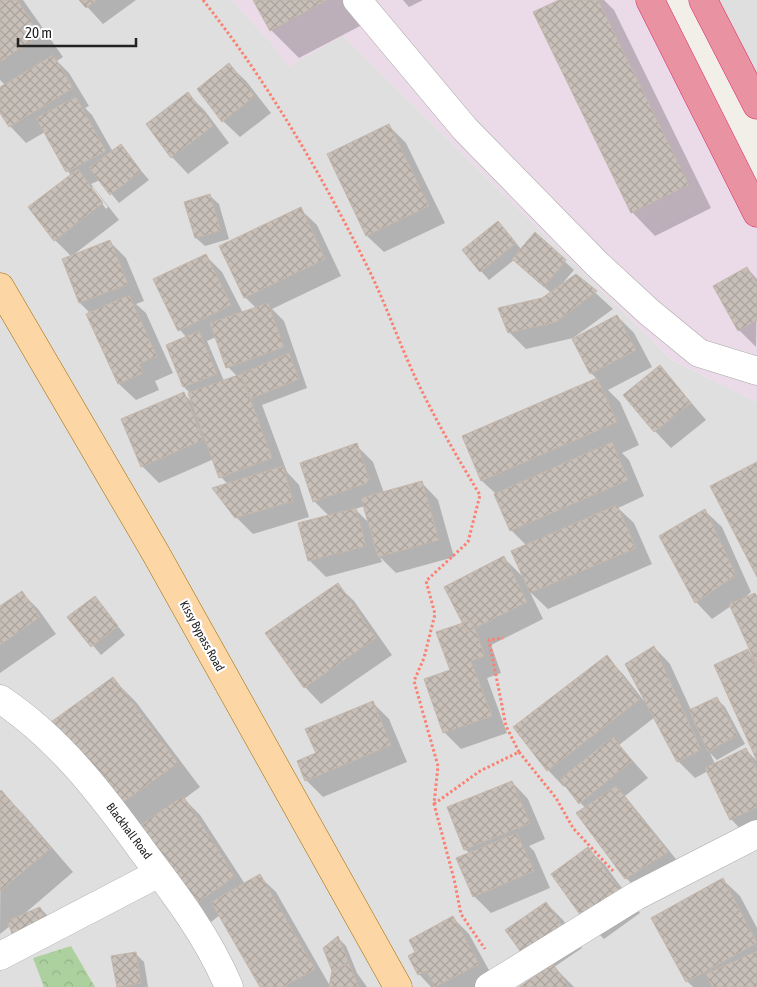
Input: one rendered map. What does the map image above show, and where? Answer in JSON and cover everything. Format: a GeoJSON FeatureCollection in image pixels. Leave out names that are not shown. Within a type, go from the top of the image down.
{"type":"FeatureCollection","features":[{"type":"Feature","properties":{"kind":"highway"},"geometry":{"type":"LineString","coordinates":[[650,0],[757,213]]}},
{"type":"Feature","properties":{"kind":"highway"},"geometry":{"type":"LineString","coordinates":[[703,0],[757,105]]}},
{"type":"Feature","properties":{"kind":"main road","name":"Kissy Bypass Road"},"geometry":{"type":"LineString","coordinates":[[0,287],[155,552],[398,987]]}},
{"type":"Feature","properties":{"kind":"street"},"geometry":{"type":"LineString","coordinates":[[357,0],[465,129],[597,264],[649,312],[699,352],[757,371]]}},
{"type":"Feature","properties":{"kind":"street","name":"Blackhall Road"},"geometry":{"type":"LineString","coordinates":[[4,709],[61,750],[101,794],[193,918],[221,968],[229,987]]}},
{"type":"Feature","properties":{"kind":"street"},"geometry":{"type":"LineString","coordinates":[[497,982],[636,896],[757,834]]}},
{"type":"Feature","properties":{"kind":"street"},"geometry":{"type":"LineString","coordinates":[[0,956],[159,873]]}},
{"type":"Feature","properties":{"kind":"path"},"geometry":{"type":"LineString","coordinates":[[203,0],[235,41],[304,148],[367,265],[447,441],[480,496],[468,542],[426,581],[434,614],[424,658],[414,682],[438,766],[434,804],[454,879],[461,914],[497,982]]}},
{"type":"Feature","properties":{"kind":"path"},"geometry":{"type":"LineString","coordinates":[[503,638],[490,640],[506,726],[519,752],[556,798],[573,828],[636,896]]}},
{"type":"Feature","properties":{"kind":"path"},"geometry":{"type":"LineString","coordinates":[[434,804],[480,772],[519,752]]}},
{"type":"Feature","properties":{"kind":"shaded area"},"geometry":{"type":"Polygon","coordinates":[[[0,0],[231,0],[270,41],[343,36],[672,360],[757,402],[757,987],[0,987],[0,0]]]}},
{"type":"Feature","properties":{"kind":"shaded area"},"geometry":{"type":"Polygon","coordinates":[[[231,0],[643,0],[757,224],[757,402],[672,360],[343,36],[288,67],[270,41],[231,0]]]}},
{"type":"Feature","properties":{"kind":"shaded area"},"geometry":{"type":"Polygon","coordinates":[[[709,0],[757,0],[757,106],[709,0]]]}},
{"type":"Feature","properties":{"kind":"green space"},"geometry":{"type":"Polygon","coordinates":[[[71,946],[95,987],[44,987],[33,958],[71,946]]]}},
{"type":"Feature","properties":{"kind":"building"},"geometry":{"type":"Polygon","coordinates":[[[0,0],[17,0],[41,34],[0,62],[0,0]]]}},
{"type":"Feature","properties":{"kind":"building"},"geometry":{"type":"Polygon","coordinates":[[[79,0],[97,0],[86,8],[79,0]]]}},
{"type":"Feature","properties":{"kind":"building"},"geometry":{"type":"Polygon","coordinates":[[[253,0],[327,0],[270,31],[253,0]]]}},
{"type":"Feature","properties":{"kind":"building"},"geometry":{"type":"Polygon","coordinates":[[[559,0],[598,0],[689,185],[631,213],[533,12],[559,0]]]}},
{"type":"Feature","properties":{"kind":"building"},"geometry":{"type":"Polygon","coordinates":[[[53,55],[73,88],[9,127],[0,113],[0,87],[53,55]]]}},
{"type":"Feature","properties":{"kind":"building"},"geometry":{"type":"Polygon","coordinates":[[[229,63],[255,96],[222,122],[197,89],[229,63]]]}},
{"type":"Feature","properties":{"kind":"building"},"geometry":{"type":"Polygon","coordinates":[[[188,92],[213,126],[171,158],[146,124],[188,92]]]}},
{"type":"Feature","properties":{"kind":"building"},"geometry":{"type":"Polygon","coordinates":[[[76,97],[106,151],[66,172],[36,118],[76,97]]]}},
{"type":"Feature","properties":{"kind":"building"},"geometry":{"type":"Polygon","coordinates":[[[389,124],[429,206],[366,236],[327,154],[389,124]]]}},
{"type":"Feature","properties":{"kind":"building"},"geometry":{"type":"Polygon","coordinates":[[[121,144],[141,171],[110,195],[89,168],[121,144]]]}},
{"type":"Feature","properties":{"kind":"building"},"geometry":{"type":"Polygon","coordinates":[[[78,169],[103,203],[54,241],[28,207],[78,169]]]}},
{"type":"Feature","properties":{"kind":"building"},"geometry":{"type":"Polygon","coordinates":[[[210,194],[221,231],[195,238],[184,202],[210,194]]]}},
{"type":"Feature","properties":{"kind":"building"},"geometry":{"type":"Polygon","coordinates":[[[301,207],[325,259],[244,298],[219,246],[301,207]]]}},
{"type":"Feature","properties":{"kind":"building"},"geometry":{"type":"Polygon","coordinates":[[[498,221],[516,243],[480,272],[462,250],[498,221]]]}},
{"type":"Feature","properties":{"kind":"building"},"geometry":{"type":"Polygon","coordinates":[[[535,232],[566,260],[544,287],[512,259],[535,232]]]}},
{"type":"Feature","properties":{"kind":"building"},"geometry":{"type":"Polygon","coordinates":[[[110,240],[128,284],[79,303],[62,259],[110,240]]]}},
{"type":"Feature","properties":{"kind":"building"},"geometry":{"type":"Polygon","coordinates":[[[206,254],[231,305],[178,331],[153,279],[206,254]]]}},
{"type":"Feature","properties":{"kind":"building"},"geometry":{"type":"Polygon","coordinates":[[[747,267],[757,285],[757,320],[738,331],[713,286],[747,267]]]}},
{"type":"Feature","properties":{"kind":"building"},"geometry":{"type":"Polygon","coordinates":[[[576,274],[597,291],[556,322],[508,333],[498,308],[542,298],[576,274]]]}},
{"type":"Feature","properties":{"kind":"building"},"geometry":{"type":"Polygon","coordinates":[[[129,295],[157,356],[139,364],[143,373],[118,384],[86,314],[129,295]]]}},
{"type":"Feature","properties":{"kind":"building"},"geometry":{"type":"Polygon","coordinates":[[[268,303],[284,347],[226,368],[210,323],[268,303]]]}},
{"type":"Feature","properties":{"kind":"building"},"geometry":{"type":"Polygon","coordinates":[[[617,315],[636,350],[590,374],[572,339],[617,315]]]}},
{"type":"Feature","properties":{"kind":"building"},"geometry":{"type":"Polygon","coordinates":[[[199,331],[217,374],[183,387],[166,345],[199,331]]]}},
{"type":"Feature","properties":{"kind":"building"},"geometry":{"type":"Polygon","coordinates":[[[289,353],[299,379],[250,399],[241,374],[289,353]]]}},
{"type":"Feature","properties":{"kind":"building"},"geometry":{"type":"Polygon","coordinates":[[[660,365],[691,403],[654,432],[623,395],[660,365]]]}},
{"type":"Feature","properties":{"kind":"building"},"geometry":{"type":"Polygon","coordinates":[[[241,374],[272,458],[219,478],[188,393],[241,374]]]}},
{"type":"Feature","properties":{"kind":"building"},"geometry":{"type":"Polygon","coordinates":[[[597,378],[617,422],[481,481],[462,436],[597,378]]]}},
{"type":"Feature","properties":{"kind":"building"},"geometry":{"type":"Polygon","coordinates":[[[184,392],[203,440],[141,467],[121,419],[184,392]]]}},
{"type":"Feature","properties":{"kind":"building"},"geometry":{"type":"Polygon","coordinates":[[[612,442],[628,480],[510,531],[494,494],[612,442]]]}},
{"type":"Feature","properties":{"kind":"building"},"geometry":{"type":"Polygon","coordinates":[[[357,443],[370,482],[313,502],[300,463],[357,443]]]}},
{"type":"Feature","properties":{"kind":"building"},"geometry":{"type":"Polygon","coordinates":[[[757,462],[757,577],[710,486],[757,462]]]}},
{"type":"Feature","properties":{"kind":"building"},"geometry":{"type":"Polygon","coordinates":[[[283,466],[293,501],[235,518],[212,488],[283,466]]]}},
{"type":"Feature","properties":{"kind":"building"},"geometry":{"type":"Polygon","coordinates":[[[422,481],[439,540],[378,557],[361,498],[422,481]]]}},
{"type":"Feature","properties":{"kind":"building"},"geometry":{"type":"Polygon","coordinates":[[[617,505],[636,548],[530,593],[511,551],[617,505]]]}},
{"type":"Feature","properties":{"kind":"building"},"geometry":{"type":"Polygon","coordinates":[[[356,508],[366,546],[308,561],[298,523],[356,508]]]}},
{"type":"Feature","properties":{"kind":"building"},"geometry":{"type":"Polygon","coordinates":[[[705,509],[736,575],[695,603],[659,536],[705,509]]]}},
{"type":"Feature","properties":{"kind":"building"},"geometry":{"type":"Polygon","coordinates":[[[504,556],[527,602],[467,632],[444,587],[504,556]]]}},
{"type":"Feature","properties":{"kind":"building"},"geometry":{"type":"Polygon","coordinates":[[[338,583],[376,638],[304,688],[265,633],[338,583]]]}},
{"type":"Feature","properties":{"kind":"building"},"geometry":{"type":"Polygon","coordinates":[[[22,591],[40,617],[0,645],[0,606],[22,591]]]}},
{"type":"Feature","properties":{"kind":"building"},"geometry":{"type":"Polygon","coordinates":[[[755,593],[757,597],[757,666],[729,604],[755,593]]]}},
{"type":"Feature","properties":{"kind":"building"},"geometry":{"type":"Polygon","coordinates":[[[95,596],[118,626],[91,647],[67,617],[95,596]]]}},
{"type":"Feature","properties":{"kind":"building"},"geometry":{"type":"Polygon","coordinates":[[[472,620],[485,656],[471,661],[492,716],[443,733],[424,679],[450,670],[436,632],[472,620]]]}},
{"type":"Feature","properties":{"kind":"building"},"geometry":{"type":"Polygon","coordinates":[[[654,646],[701,750],[677,762],[625,664],[654,646]]]}},
{"type":"Feature","properties":{"kind":"building"},"geometry":{"type":"Polygon","coordinates":[[[748,649],[757,670],[757,761],[714,665],[748,649]]]}},
{"type":"Feature","properties":{"kind":"building"},"geometry":{"type":"Polygon","coordinates":[[[607,655],[640,699],[547,771],[513,727],[607,655]]]}},
{"type":"Feature","properties":{"kind":"building"},"geometry":{"type":"Polygon","coordinates":[[[113,677],[178,763],[115,808],[51,722],[113,677]]]}},
{"type":"Feature","properties":{"kind":"building"},"geometry":{"type":"Polygon","coordinates":[[[717,697],[737,735],[708,752],[689,710],[717,697]]]}},
{"type":"Feature","properties":{"kind":"building"},"geometry":{"type":"Polygon","coordinates":[[[373,701],[391,745],[305,781],[297,761],[316,753],[305,729],[373,701]]]}},
{"type":"Feature","properties":{"kind":"building"},"geometry":{"type":"Polygon","coordinates":[[[613,737],[632,761],[579,804],[560,779],[613,737]]]}},
{"type":"Feature","properties":{"kind":"building"},"geometry":{"type":"Polygon","coordinates":[[[746,748],[757,770],[757,807],[730,820],[705,768],[746,748]]]}},
{"type":"Feature","properties":{"kind":"building"},"geometry":{"type":"Polygon","coordinates":[[[512,781],[530,823],[464,850],[447,807],[512,781]]]}},
{"type":"Feature","properties":{"kind":"building"},"geometry":{"type":"Polygon","coordinates":[[[616,786],[668,852],[625,879],[576,813],[616,786]]]}},
{"type":"Feature","properties":{"kind":"building"},"geometry":{"type":"Polygon","coordinates":[[[0,791],[51,848],[0,891],[0,791]]]}},
{"type":"Feature","properties":{"kind":"building"},"geometry":{"type":"Polygon","coordinates":[[[183,796],[235,876],[193,906],[139,826],[183,796]]]}},
{"type":"Feature","properties":{"kind":"building"},"geometry":{"type":"Polygon","coordinates":[[[517,833],[534,871],[473,897],[456,858],[517,833]]]}},
{"type":"Feature","properties":{"kind":"building"},"geometry":{"type":"Polygon","coordinates":[[[588,847],[624,895],[586,923],[551,874],[588,847]]]}},
{"type":"Feature","properties":{"kind":"building"},"geometry":{"type":"Polygon","coordinates":[[[260,874],[315,969],[283,987],[260,987],[211,902],[260,874]]]}},
{"type":"Feature","properties":{"kind":"building"},"geometry":{"type":"Polygon","coordinates":[[[723,878],[757,943],[686,982],[651,918],[723,878]]]}},
{"type":"Feature","properties":{"kind":"building"},"geometry":{"type":"Polygon","coordinates":[[[546,902],[566,931],[526,959],[505,930],[546,902]]]}},
{"type":"Feature","properties":{"kind":"building"},"geometry":{"type":"Polygon","coordinates":[[[40,907],[50,928],[16,943],[7,921],[40,907]]]}},
{"type":"Feature","properties":{"kind":"building"},"geometry":{"type":"Polygon","coordinates":[[[453,916],[479,964],[435,987],[426,971],[418,975],[408,956],[415,952],[409,940],[453,916]]]}},
{"type":"Feature","properties":{"kind":"building"},"geometry":{"type":"Polygon","coordinates":[[[338,936],[349,963],[332,971],[323,948],[338,936]]]}},
{"type":"Feature","properties":{"kind":"building"},"geometry":{"type":"Polygon","coordinates":[[[757,951],[757,987],[712,987],[706,974],[757,951]]]}},
{"type":"Feature","properties":{"kind":"building"},"geometry":{"type":"Polygon","coordinates":[[[136,952],[141,983],[117,987],[111,956],[136,952]]]}},
{"type":"Feature","properties":{"kind":"building"},"geometry":{"type":"Polygon","coordinates":[[[349,963],[359,987],[329,987],[332,971],[349,963]]]}},
{"type":"Feature","properties":{"kind":"building"},"geometry":{"type":"Polygon","coordinates":[[[553,964],[569,987],[519,987],[553,964]]]}}]}
